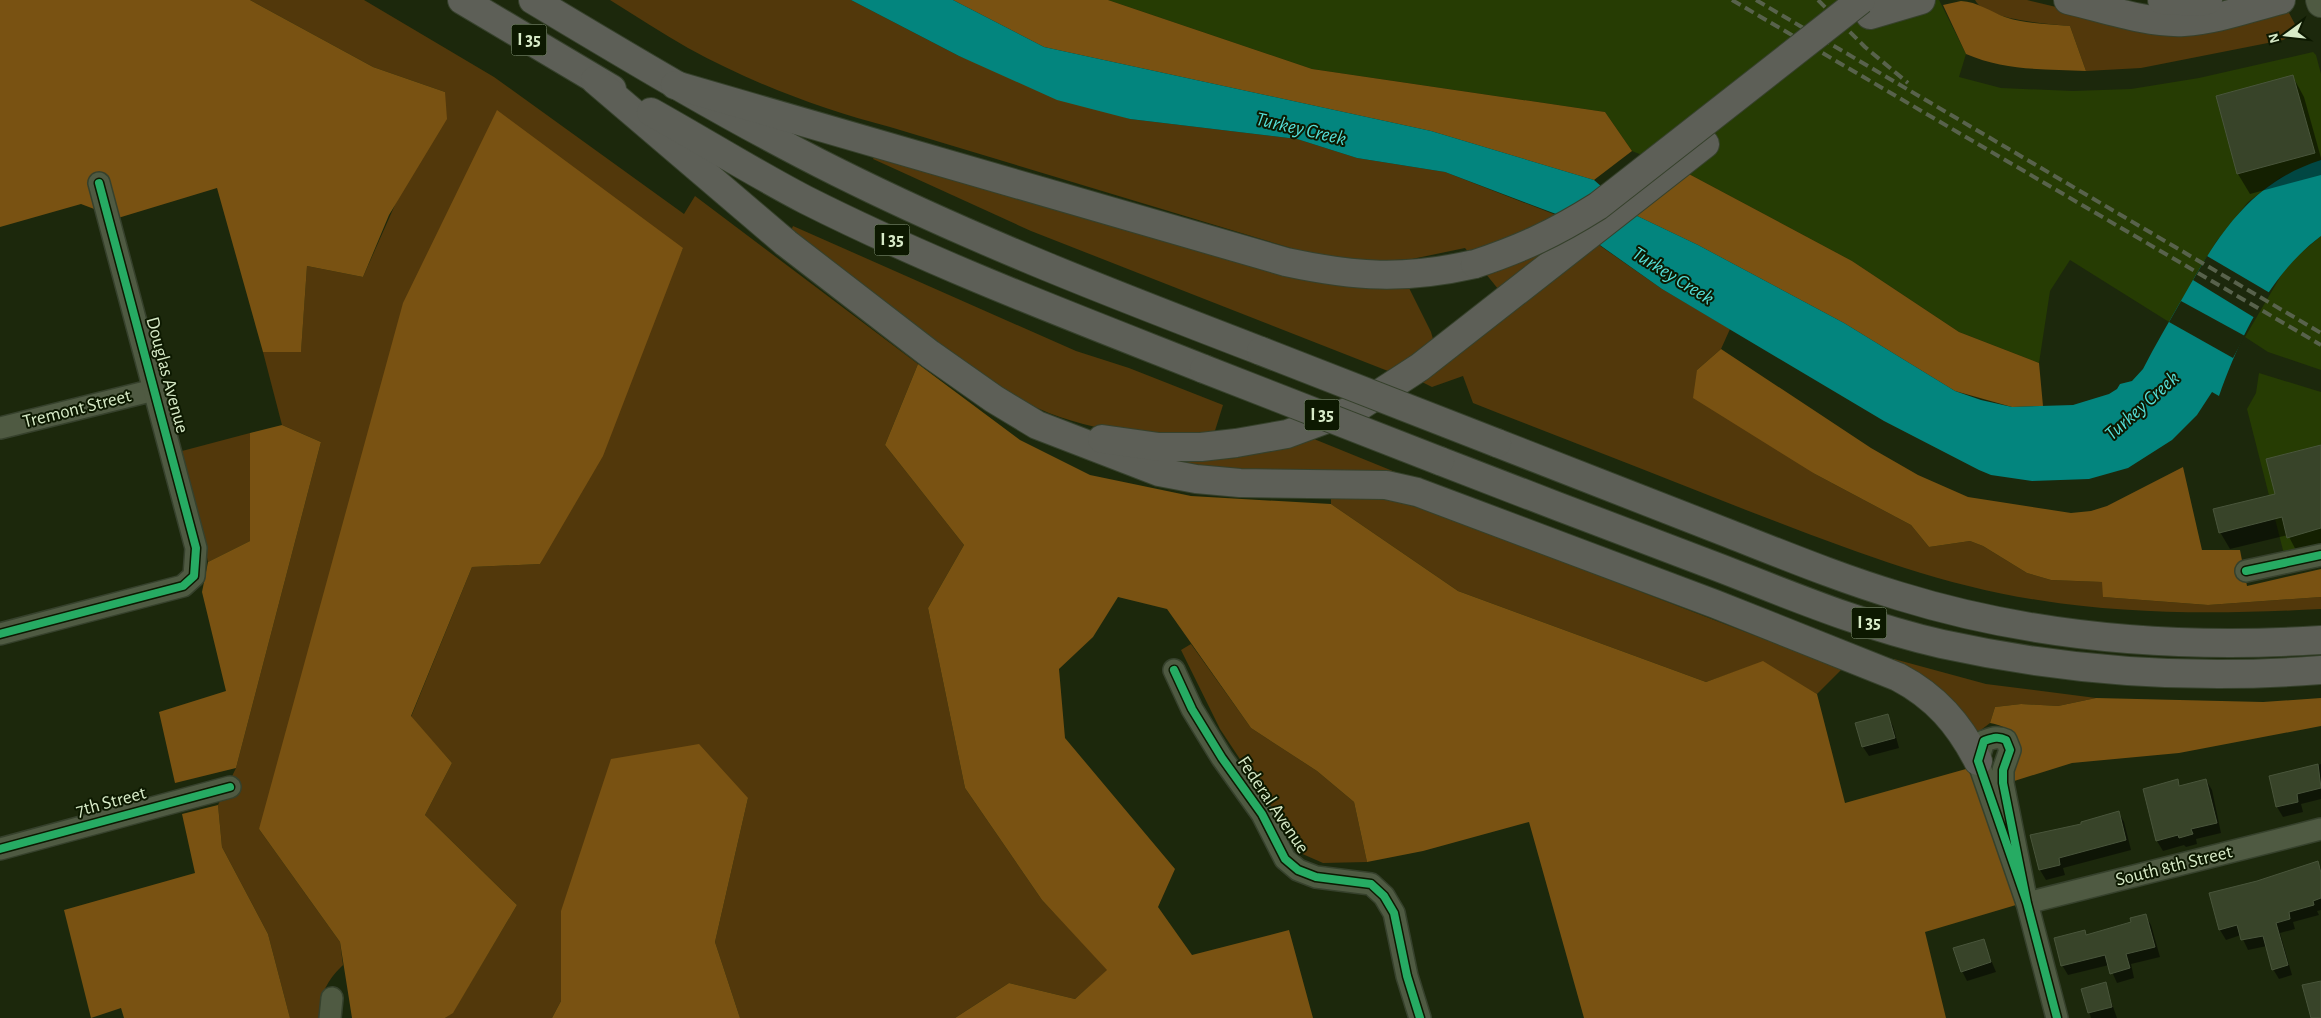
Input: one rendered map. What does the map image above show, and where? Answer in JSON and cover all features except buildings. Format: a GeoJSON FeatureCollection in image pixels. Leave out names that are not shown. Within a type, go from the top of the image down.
{"type":"FeatureCollection","features":[{"type":"Feature","properties":{"kind":"highway","name":"I 35"},"geometry":{"type":"LineString","coordinates":[[462,0],[596,80],[806,199],[862,226],[1032,301],[1440,461],[1790,595],[1875,625],[1940,643],[2035,661],[2178,674],[2245,674],[2321,670]]}},
{"type":"Feature","properties":{"kind":"highway","name":"I 35"},"geometry":{"type":"LineString","coordinates":[[533,0],[756,131],[838,173],[979,240],[1827,572],[1900,597],[1983,618],[2063,632],[2204,644],[2321,640]]}},
{"type":"Feature","properties":{"kind":"highway"},"geometry":{"type":"LineString","coordinates":[[675,85],[1286,262],[1331,272],[1392,276],[1438,272],[1475,264],[1524,247],[1557,232],[1598,206],[1874,5],[1921,0]]}},
{"type":"Feature","properties":{"kind":"highway"},"geometry":{"type":"LineString","coordinates":[[2068,0],[2158,21],[2182,22],[2203,20],[2281,0]]}},
{"type":"Feature","properties":{"kind":"highway"},"geometry":{"type":"LineString","coordinates":[[2162,0],[2200,2],[2208,0]]}},
{"type":"Feature","properties":{"kind":"highway"},"geometry":{"type":"LineString","coordinates":[[1056,433],[1159,447],[1201,447],[1287,434],[1357,408],[1389,389],[1503,302],[1874,5]]}},
{"type":"Feature","properties":{"kind":"highway"},"geometry":{"type":"LineString","coordinates":[[596,80],[786,243],[922,348],[994,399],[1037,424],[1159,472],[1196,479],[1240,483],[1386,485],[1425,495],[1715,604],[1898,677],[1917,687],[1951,717],[1965,735],[1978,761]]}},
{"type":"Feature","properties":{"kind":"street","name":"Douglas Avenue"},"geometry":{"type":"LineString","coordinates":[[0,634],[182,586],[194,576],[196,548],[99,183]]}},
{"type":"Feature","properties":{"kind":"street","name":"Tremont Street"},"geometry":{"type":"LineString","coordinates":[[0,428],[154,390]]}},
{"type":"Feature","properties":{"kind":"street"},"geometry":{"type":"LineString","coordinates":[[2246,571],[2321,555]]}},
{"type":"Feature","properties":{"kind":"street","name":"Federal Avenue"},"geometry":{"type":"LineString","coordinates":[[1174,670],[1192,709],[1222,758],[1262,814],[1285,859],[1298,870],[1316,877],[1371,884],[1384,896],[1394,913],[1407,976],[1420,1018]]}},
{"type":"Feature","properties":{"kind":"street"},"geometry":{"type":"LineString","coordinates":[[2027,903],[1978,761],[1984,741],[2000,737],[2006,740],[2010,750],[2004,770],[2003,783],[2027,903],[2057,1018]]}},
{"type":"Feature","properties":{"kind":"street","name":"7th Street"},"geometry":{"type":"LineString","coordinates":[[0,849],[230,787]]}},
{"type":"Feature","properties":{"kind":"street","name":"South 8th Street"},"geometry":{"type":"LineString","coordinates":[[2027,903],[2321,829]]}},
{"type":"Feature","properties":{"kind":"shaded area"},"geometry":{"type":"Polygon","coordinates":[[[0,0],[250,0],[373,67],[445,92],[447,119],[389,215],[363,277],[307,266],[301,352],[263,352],[217,188],[118,218],[81,204],[0,227],[0,0]]]}},
{"type":"Feature","properties":{"kind":"shaded area"},"geometry":{"type":"Polygon","coordinates":[[[250,0],[364,0],[494,77],[684,214],[695,196],[918,364],[885,445],[964,545],[928,608],[965,788],[1042,900],[1108,970],[1075,999],[1009,983],[955,1018],[740,1018],[715,942],[748,798],[561,911],[561,1001],[552,1018],[445,1018],[453,1012],[517,905],[425,815],[452,763],[411,717],[472,567],[540,564],[683,248],[259,829],[340,942],[343,965],[333,976],[322,996],[320,1004],[321,1018],[290,1018],[268,934],[222,847],[218,805],[236,768],[321,442],[282,425],[263,352],[301,351],[307,266],[363,277],[445,92],[373,67],[250,0]]]}},
{"type":"Feature","properties":{"kind":"shaded area"},"geometry":{"type":"Polygon","coordinates":[[[610,0],[851,0],[959,56],[1130,119],[1297,139],[1357,158],[1445,172],[1556,215],[1662,289],[1730,329],[1721,349],[1697,370],[1815,474],[1911,525],[1929,547],[1970,541],[1983,546],[2027,573],[2051,580],[2103,582],[2103,597],[2208,605],[2321,597],[2321,609],[2179,612],[2073,605],[1963,585],[1890,563],[1746,510],[1473,403],[1463,376],[1432,387],[1420,381],[1515,310],[1465,248],[1412,259],[1361,262],[1311,254],[864,120],[787,94],[712,61],[610,0]]]}},
{"type":"Feature","properties":{"kind":"shaded area"},"geometry":{"type":"Polygon","coordinates":[[[953,0],[1108,0],[1312,69],[1605,112],[1632,151],[1594,180],[1431,131],[1044,47],[953,0]]]}},
{"type":"Feature","properties":{"kind":"shaded area"},"geometry":{"type":"Polygon","coordinates":[[[1108,0],[1939,0],[1966,54],[1959,77],[2001,88],[2073,91],[2131,89],[2199,78],[2313,52],[2316,55],[2321,74],[2321,160],[2280,178],[2248,202],[2216,242],[2169,322],[2070,260],[2050,291],[2039,363],[1959,332],[1852,261],[1687,173],[1632,151],[1605,112],[1312,69],[1108,0]]]}},
{"type":"Feature","properties":{"kind":"shaded area"},"geometry":{"type":"Polygon","coordinates":[[[1975,0],[2027,0],[2073,11],[2288,11],[2299,32],[2283,40],[2141,68],[2086,71],[2070,26],[2018,20],[1991,12],[1981,7],[1975,0]]]}},
{"type":"Feature","properties":{"kind":"shaded area"},"geometry":{"type":"Polygon","coordinates":[[[1961,1],[1978,5],[1999,15],[2020,21],[2070,26],[2086,71],[2040,69],[1995,64],[1966,54],[1943,5],[1961,1]]]}},
{"type":"Feature","properties":{"kind":"shaded area"},"geometry":{"type":"Polygon","coordinates":[[[497,110],[683,248],[603,456],[540,564],[472,567],[411,716],[452,763],[425,815],[517,905],[453,1013],[445,1018],[352,1018],[340,942],[259,829],[403,303],[497,110]]]}},
{"type":"Feature","properties":{"kind":"shaded area"},"geometry":{"type":"Polygon","coordinates":[[[876,151],[1408,286],[1433,339],[1430,345],[1393,373],[1031,231],[873,159],[876,151]]]}},
{"type":"Feature","properties":{"kind":"shaded area"},"geometry":{"type":"Polygon","coordinates":[[[1687,173],[1852,261],[1959,332],[2039,363],[2043,406],[2012,407],[1955,391],[1844,323],[1698,245],[1633,214],[1687,173]]]}},
{"type":"Feature","properties":{"kind":"shaded area"},"geometry":{"type":"Polygon","coordinates":[[[793,226],[1076,351],[1129,368],[1223,405],[1213,437],[1157,436],[1105,429],[1054,415],[1028,404],[1003,391],[789,235],[793,226]]]}},
{"type":"Feature","properties":{"kind":"shaded area"},"geometry":{"type":"Polygon","coordinates":[[[2321,236],[2321,370],[2268,352],[2245,337],[2283,272],[2296,257],[2321,236]]]}},
{"type":"Feature","properties":{"kind":"shaded area"},"geometry":{"type":"Polygon","coordinates":[[[1721,349],[1871,448],[1918,475],[1968,497],[2071,513],[2091,511],[2107,506],[2183,467],[2202,550],[2240,550],[2247,586],[2321,569],[2321,597],[2208,605],[2103,597],[2102,582],[2051,580],[2027,573],[1983,546],[1970,541],[1929,547],[1911,525],[1815,474],[1693,398],[1697,370],[1721,349]]]}},
{"type":"Feature","properties":{"kind":"shaded area"},"geometry":{"type":"Polygon","coordinates":[[[918,364],[1020,440],[1090,475],[1191,496],[1331,504],[1458,591],[1706,682],[1763,661],[1817,694],[1845,803],[1973,767],[2016,905],[1925,932],[1946,1018],[1584,1018],[1529,822],[1423,851],[1367,862],[1354,802],[1317,771],[1251,728],[1167,609],[1118,597],[1093,637],[1059,669],[1065,738],[1175,869],[1158,907],[1192,955],[1289,930],[1313,1018],[955,1018],[1009,983],[1075,999],[1107,970],[1042,900],[965,788],[928,608],[964,545],[885,445],[918,364]]]}},
{"type":"Feature","properties":{"kind":"shaded area"},"geometry":{"type":"Polygon","coordinates":[[[2259,373],[2321,392],[2321,548],[2285,558],[2247,409],[2256,393],[2259,373]]]}},
{"type":"Feature","properties":{"kind":"shaded area"},"geometry":{"type":"Polygon","coordinates":[[[282,425],[321,442],[236,768],[175,783],[159,712],[226,691],[202,592],[208,562],[250,541],[250,433],[282,425]]]}},
{"type":"Feature","properties":{"kind":"shaded area"},"geometry":{"type":"Polygon","coordinates":[[[250,433],[250,541],[208,562],[182,451],[250,433]]]}},
{"type":"Feature","properties":{"kind":"shaded area"},"geometry":{"type":"Polygon","coordinates":[[[1314,439],[1410,478],[1232,474],[1171,463],[1236,458],[1314,439]]]}},
{"type":"Feature","properties":{"kind":"shaded area"},"geometry":{"type":"Polygon","coordinates":[[[1331,497],[1390,499],[1441,515],[1842,669],[1817,694],[1763,662],[1706,682],[1458,591],[1331,504],[1331,497]]]}},
{"type":"Feature","properties":{"kind":"shaded area"},"geometry":{"type":"Polygon","coordinates":[[[1191,644],[1251,728],[1317,771],[1354,802],[1367,862],[1323,863],[1298,852],[1269,803],[1220,729],[1181,650],[1191,644]]]}},
{"type":"Feature","properties":{"kind":"shaded area"},"geometry":{"type":"Polygon","coordinates":[[[1894,659],[1986,684],[2096,698],[2058,706],[2021,704],[1995,707],[1990,723],[1973,736],[1893,665],[1894,659]]]}},
{"type":"Feature","properties":{"kind":"shaded area"},"geometry":{"type":"Polygon","coordinates":[[[2096,698],[2263,702],[2321,698],[2321,726],[2179,753],[2072,763],[2011,782],[2017,763],[2017,745],[2015,737],[2010,731],[2002,726],[1990,723],[1995,707],[2021,704],[2058,706],[2096,698]]]}},
{"type":"Feature","properties":{"kind":"shaded area"},"geometry":{"type":"Polygon","coordinates":[[[699,744],[748,798],[715,942],[740,1018],[552,1018],[561,1001],[561,911],[611,759],[699,744]]]}},
{"type":"Feature","properties":{"kind":"shaded area"},"geometry":{"type":"Polygon","coordinates":[[[218,805],[222,847],[268,934],[290,1018],[124,1018],[121,1008],[91,1018],[64,910],[195,873],[182,814],[218,805]]]}},
{"type":"Feature","properties":{"kind":"water","name":"Turkey Creek"},"geometry":{"type":"Polygon","coordinates":[[[851,0],[953,0],[1044,47],[1431,131],[1594,180],[1633,214],[1698,245],[1844,323],[1955,391],[1981,400],[2012,407],[2073,405],[2109,394],[2117,389],[2120,384],[2132,381],[2143,369],[2208,254],[2238,215],[2274,183],[2296,170],[2321,160],[2321,236],[2286,269],[2259,308],[2237,351],[2219,396],[2212,392],[2197,415],[2172,440],[2128,468],[2089,479],[2032,481],[1991,475],[1884,421],[1662,289],[1556,214],[1445,172],[1357,158],[1297,139],[1130,119],[1057,100],[959,56],[851,0]]]}},
{"type":"Feature","properties":{"kind":"pier"},"geometry":{"type":"Polygon","coordinates":[[[2207,256],[2270,293],[2255,318],[2193,280],[2207,256]]]}},
{"type":"Feature","properties":{"kind":"pier"},"geometry":{"type":"Polygon","coordinates":[[[2181,301],[2245,336],[2233,358],[2169,322],[2181,301]]]}},
{"type":"Feature","properties":{"kind":"railway"},"geometry":{"type":"LineString","coordinates":[[1732,0],[2321,345]]}},
{"type":"Feature","properties":{"kind":"railway"},"geometry":{"type":"LineString","coordinates":[[1756,0],[2321,333]]}},
{"type":"Feature","properties":{"kind":"railway"},"geometry":{"type":"LineString","coordinates":[[1818,0],[1865,47],[1908,83]]}},
{"type":"Feature","properties":{"kind":"cycle path"},"geometry":{"type":"LineString","coordinates":[[0,634],[183,586],[194,576],[196,548],[99,183]]}},
{"type":"Feature","properties":{"kind":"cycle path"},"geometry":{"type":"LineString","coordinates":[[2246,571],[2321,555]]}},
{"type":"Feature","properties":{"kind":"cycle path"},"geometry":{"type":"LineString","coordinates":[[1174,670],[1192,709],[1222,758],[1262,814],[1285,859],[1298,870],[1316,877],[1371,884],[1384,896],[1394,913],[1407,976],[1420,1018]]}},
{"type":"Feature","properties":{"kind":"cycle path"},"geometry":{"type":"LineString","coordinates":[[2027,903],[1978,761],[1984,741],[1993,738],[2006,740],[2010,750],[2003,770],[2003,783],[2027,903],[2057,1018]]}},
{"type":"Feature","properties":{"kind":"cycle path"},"geometry":{"type":"LineString","coordinates":[[0,849],[230,787]]}}]}
